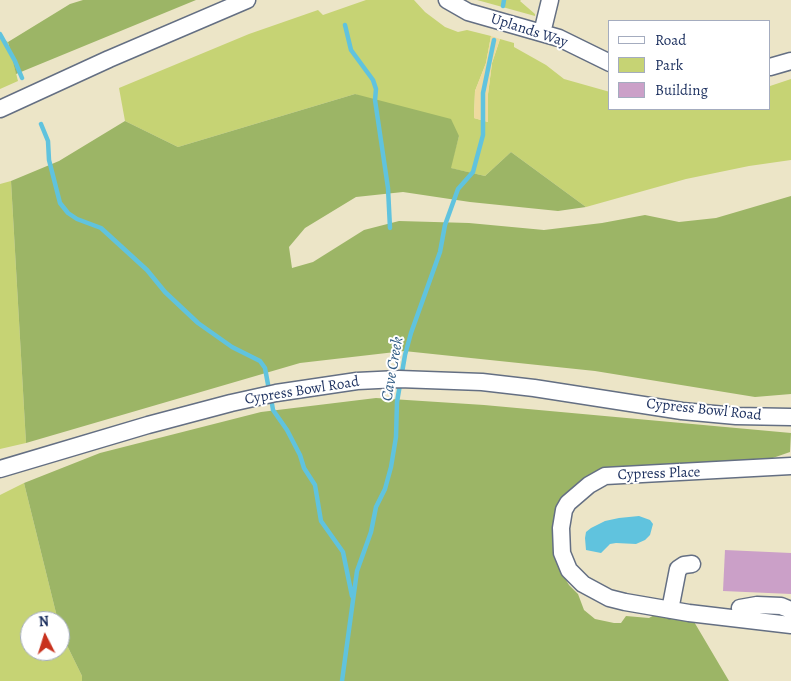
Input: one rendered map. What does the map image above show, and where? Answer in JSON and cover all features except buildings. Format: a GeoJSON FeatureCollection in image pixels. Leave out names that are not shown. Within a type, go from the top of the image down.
{"type":"FeatureCollection","features":[{"type":"Feature","properties":{"kind":"street"},"geometry":{"type":"LineString","coordinates":[[0,109],[109,59],[247,0]]}},
{"type":"Feature","properties":{"kind":"street","name":"Uplands Way"},"geometry":{"type":"LineString","coordinates":[[447,0],[468,12],[559,38],[608,62]]}},
{"type":"Feature","properties":{"kind":"street"},"geometry":{"type":"LineString","coordinates":[[542,33],[550,0]]}},
{"type":"Feature","properties":{"kind":"street"},"geometry":{"type":"LineString","coordinates":[[771,67],[791,61]]}},
{"type":"Feature","properties":{"kind":"street","name":"Cypress Bowl Road"},"geometry":{"type":"LineString","coordinates":[[0,469],[231,402],[357,381],[399,379],[482,382],[534,388],[689,412],[736,416],[791,417]]}},
{"type":"Feature","properties":{"kind":"street","name":"Cypress Place"},"geometry":{"type":"LineString","coordinates":[[791,466],[605,476],[589,485],[568,503],[562,519],[562,553],[567,567],[575,577],[595,592],[625,602],[670,610],[740,607],[791,625]]}},
{"type":"Feature","properties":{"kind":"street"},"geometry":{"type":"LineString","coordinates":[[670,610],[678,569],[684,565],[692,564]]}},
{"type":"Feature","properties":{"kind":"street"},"geometry":{"type":"LineString","coordinates":[[740,607],[757,605],[781,606],[791,610]]}},
{"type":"Feature","properties":{"kind":"green space"},"geometry":{"type":"Polygon","coordinates":[[[83,0],[196,0],[16,74],[8,42],[70,4],[83,0]]]}},
{"type":"Feature","properties":{"kind":"green space"},"geometry":{"type":"Polygon","coordinates":[[[366,0],[414,0],[425,12],[445,27],[458,32],[467,30],[491,36],[486,63],[475,91],[474,118],[488,122],[488,94],[492,63],[500,39],[514,43],[514,47],[546,65],[564,79],[608,91],[608,110],[771,110],[771,86],[791,79],[791,160],[749,166],[686,179],[586,207],[511,152],[485,176],[450,168],[459,136],[355,94],[178,147],[125,121],[119,88],[249,34],[318,10],[323,15],[366,0]]]}},
{"type":"Feature","properties":{"kind":"green space"},"geometry":{"type":"Polygon","coordinates":[[[477,0],[521,0],[535,16],[477,0]]]}},
{"type":"Feature","properties":{"kind":"green space"},"geometry":{"type":"Polygon","coordinates":[[[0,37],[8,42],[18,81],[0,89],[0,37]]]}},
{"type":"Feature","properties":{"kind":"green space"},"geometry":{"type":"Polygon","coordinates":[[[355,94],[451,119],[459,136],[451,168],[485,176],[511,152],[586,207],[558,211],[470,202],[403,192],[356,197],[305,228],[289,247],[292,268],[313,262],[364,230],[399,221],[469,223],[544,230],[602,223],[645,215],[679,222],[716,218],[791,196],[791,394],[755,397],[595,371],[404,351],[300,363],[26,443],[11,181],[59,161],[125,121],[178,147],[355,94]]]}},
{"type":"Feature","properties":{"kind":"green space"},"geometry":{"type":"Polygon","coordinates":[[[11,181],[26,443],[0,449],[0,184],[11,181]]]}},
{"type":"Feature","properties":{"kind":"green space"},"geometry":{"type":"Polygon","coordinates":[[[376,398],[484,405],[791,433],[790,452],[767,460],[638,468],[567,497],[556,557],[560,570],[569,585],[578,594],[584,610],[595,619],[614,623],[621,623],[626,616],[649,618],[658,613],[693,620],[729,681],[82,681],[82,676],[70,651],[70,611],[56,611],[24,483],[100,453],[261,412],[376,398]]]}},
{"type":"Feature","properties":{"kind":"green space"},"geometry":{"type":"Polygon","coordinates":[[[24,483],[56,611],[20,611],[20,661],[70,661],[70,651],[82,676],[82,681],[0,681],[0,495],[24,483]]]}},
{"type":"Feature","properties":{"kind":"sand"},"geometry":{"type":"Polygon","coordinates":[[[491,36],[500,39],[492,63],[488,94],[488,122],[474,118],[475,91],[486,63],[491,36]]]}},
{"type":"Feature","properties":{"kind":"water"},"geometry":{"type":"Polygon","coordinates":[[[639,516],[650,520],[653,524],[650,535],[645,540],[636,544],[610,544],[601,553],[586,550],[586,532],[591,528],[605,521],[639,516]]]}},
{"type":"Feature","properties":{"kind":"waterway","name":"Cave Creek"},"geometry":{"type":"LineString","coordinates":[[503,6],[504,0]]}},
{"type":"Feature","properties":{"kind":"waterway"},"geometry":{"type":"LineString","coordinates":[[345,25],[351,50],[373,80],[376,89],[375,100],[388,188],[390,228]]}},
{"type":"Feature","properties":{"kind":"waterway"},"geometry":{"type":"LineString","coordinates":[[0,34],[22,78]]}},
{"type":"Feature","properties":{"kind":"waterway","name":"Cave Creek"},"geometry":{"type":"LineString","coordinates":[[342,681],[357,571],[371,532],[376,507],[385,489],[391,467],[396,437],[397,402],[405,355],[440,252],[445,225],[458,189],[473,172],[483,135],[483,93],[494,40]]}},
{"type":"Feature","properties":{"kind":"waterway"},"geometry":{"type":"LineString","coordinates":[[41,124],[48,141],[49,160],[60,203],[68,213],[77,219],[101,228],[147,270],[165,292],[198,323],[232,347],[260,361],[265,368],[269,390]]}},
{"type":"Feature","properties":{"kind":"waterway"},"geometry":{"type":"LineString","coordinates":[[271,398],[273,410],[287,430],[300,455],[304,468],[315,485],[321,521],[343,552],[352,596]]}}]}
